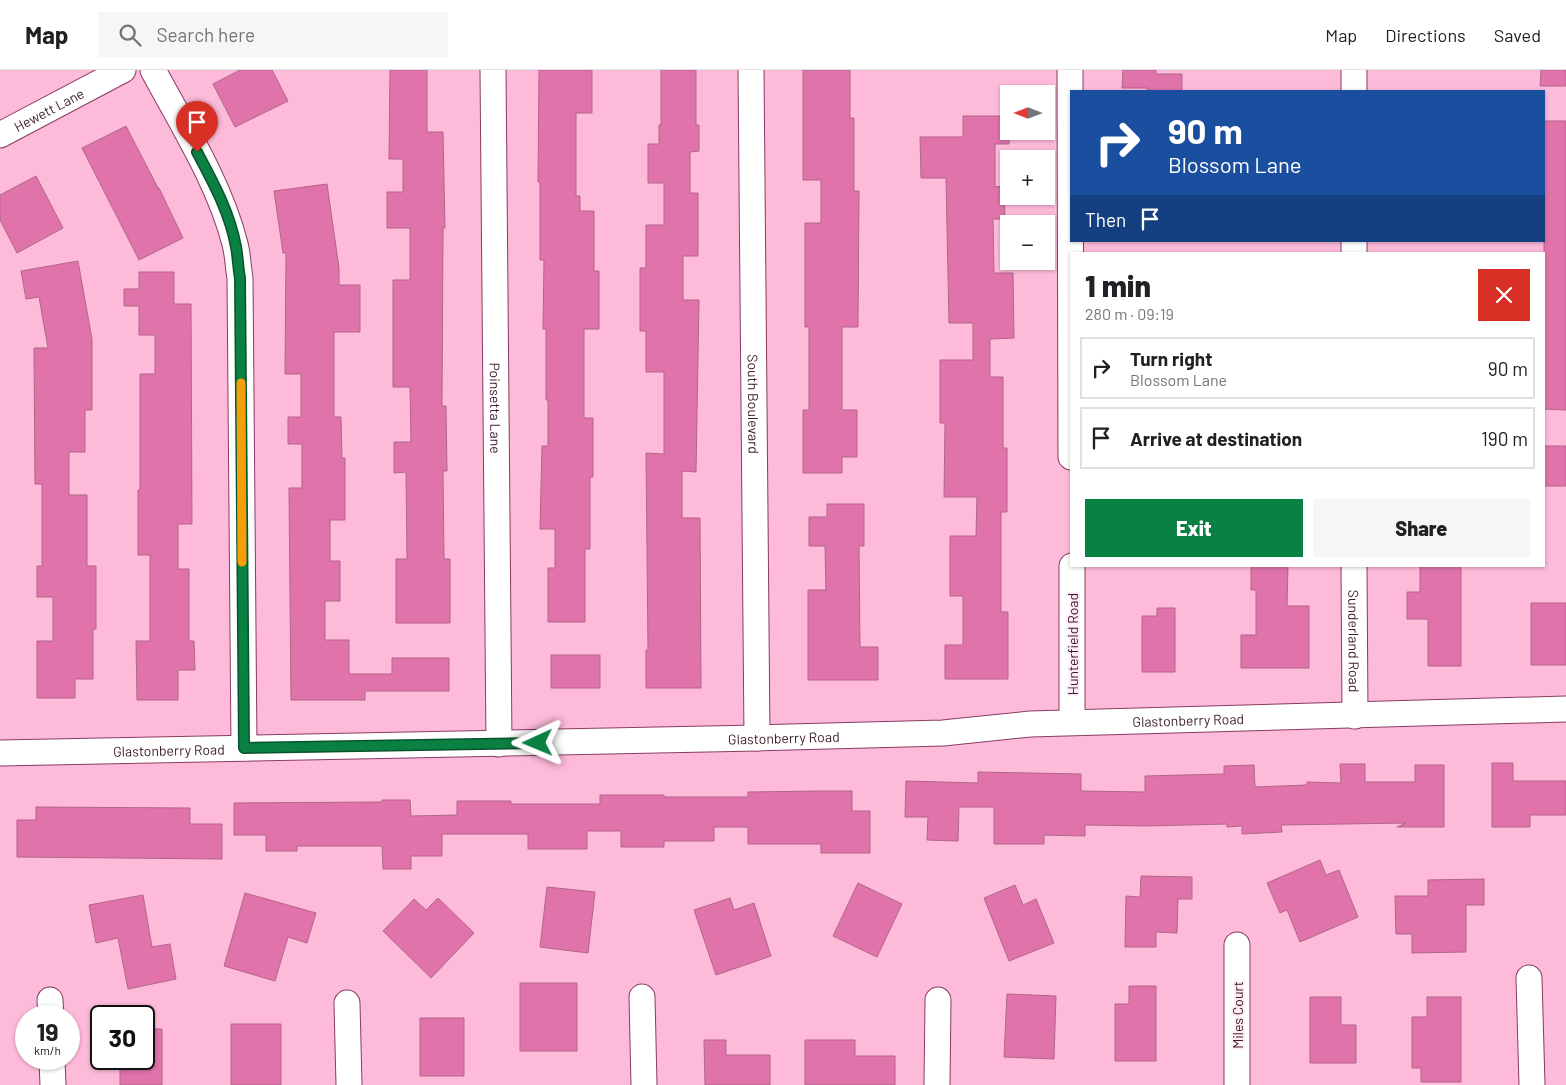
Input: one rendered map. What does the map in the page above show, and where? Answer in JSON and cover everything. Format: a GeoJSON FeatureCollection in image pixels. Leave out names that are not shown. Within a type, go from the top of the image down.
{"type":"FeatureCollection","features":[{"type":"Feature","properties":{"kind":"street","name":"Hewett Lane"},"geometry":{"type":"LineString","coordinates":[[0,135],[123,70]]}},
{"type":"Feature","properties":{"kind":"street"},"geometry":{"type":"LineString","coordinates":[[153,70],[215,186],[236,245],[240,278],[244,748]]}},
{"type":"Feature","properties":{"kind":"street","name":"Poinsetta Lane"},"geometry":{"type":"LineString","coordinates":[[493,70],[499,744]]}},
{"type":"Feature","properties":{"kind":"street","name":"South Boulevard"},"geometry":{"type":"LineString","coordinates":[[752,70],[756,738]]}},
{"type":"Feature","properties":{"kind":"street"},"geometry":{"type":"LineString","coordinates":[[1070,70],[1070,90]]}},
{"type":"Feature","properties":{"kind":"street"},"geometry":{"type":"LineString","coordinates":[[1354,70],[1354,90]]}},
{"type":"Feature","properties":{"kind":"street","name":"Hunterfield Road"},"geometry":{"type":"LineString","coordinates":[[1072,567],[1072,722]]}},
{"type":"Feature","properties":{"kind":"street","name":"Sunderland Road"},"geometry":{"type":"LineString","coordinates":[[1354,567],[1354,716]]}},
{"type":"Feature","properties":{"kind":"street","name":"Glastonberry Road"},"geometry":{"type":"LineString","coordinates":[[0,753],[499,744],[943,733],[1030,724],[1072,722],[1566,709]]}},
{"type":"Feature","properties":{"kind":"street","name":"Miles Court"},"geometry":{"type":"LineString","coordinates":[[1237,945],[1237,1085]]}},
{"type":"Feature","properties":{"kind":"street"},"geometry":{"type":"LineString","coordinates":[[1529,978],[1532,1085]]}},
{"type":"Feature","properties":{"kind":"street"},"geometry":{"type":"LineString","coordinates":[[642,997],[644,1085]]}},
{"type":"Feature","properties":{"kind":"street"},"geometry":{"type":"LineString","coordinates":[[937,1085],[938,1000]]}},
{"type":"Feature","properties":{"kind":"street"},"geometry":{"type":"LineString","coordinates":[[346,1003],[349,1085]]}},
{"type":"Feature","properties":{"kind":"street"},"geometry":{"type":"LineString","coordinates":[[52,1070],[53,1085]]}},
{"type":"Feature","properties":{"kind":"building"},"geometry":{"type":"Polygon","coordinates":[[[240,70],[272,70],[288,101],[235,127],[213,84],[240,70]]]}},
{"type":"Feature","properties":{"kind":"building"},"geometry":{"type":"Polygon","coordinates":[[[390,70],[427,70],[427,132],[443,132],[445,228],[443,228],[442,406],[446,406],[447,471],[443,471],[444,559],[450,559],[450,623],[396,623],[396,559],[407,559],[406,472],[394,473],[394,442],[411,442],[410,387],[393,387],[393,280],[410,280],[410,228],[387,228],[387,192],[403,192],[403,159],[389,159],[390,70]]]}},
{"type":"Feature","properties":{"kind":"building"},"geometry":{"type":"Polygon","coordinates":[[[539,70],[592,70],[592,113],[576,113],[576,196],[580,196],[580,211],[594,211],[594,271],[599,271],[599,329],[584,329],[584,418],[593,418],[593,477],[590,477],[590,549],[585,549],[585,622],[548,622],[548,568],[555,568],[555,529],[540,529],[542,446],[548,446],[548,400],[546,400],[546,329],[543,329],[544,260],[540,260],[540,182],[538,182],[539,70]]]}},
{"type":"Feature","properties":{"kind":"building"},"geometry":{"type":"Polygon","coordinates":[[[661,70],[696,70],[696,125],[699,125],[699,151],[690,152],[690,193],[698,193],[698,256],[683,256],[683,300],[699,300],[696,472],[682,471],[682,518],[700,518],[701,688],[646,688],[646,650],[648,650],[646,453],[664,454],[664,372],[646,372],[646,331],[640,331],[640,268],[646,268],[646,225],[664,225],[664,183],[648,183],[648,144],[659,144],[661,70]]]}},
{"type":"Feature","properties":{"kind":"building"},"geometry":{"type":"Polygon","coordinates":[[[803,70],[850,70],[850,118],[854,118],[854,191],[859,191],[858,327],[842,327],[842,410],[857,410],[857,457],[842,457],[842,473],[803,473],[803,410],[809,410],[809,327],[805,327],[805,223],[821,223],[821,180],[803,180],[803,70]]]}},
{"type":"Feature","properties":{"kind":"building"},"geometry":{"type":"Polygon","coordinates":[[[1123,70],[1156,70],[1156,74],[1182,74],[1182,90],[1122,88],[1123,70]]]}},
{"type":"Feature","properties":{"kind":"building"},"geometry":{"type":"Polygon","coordinates":[[[1541,70],[1566,70],[1566,86],[1540,86],[1541,70]]]}},
{"type":"Feature","properties":{"kind":"building"},"geometry":{"type":"Polygon","coordinates":[[[963,116],[1000,116],[1000,140],[1009,140],[1009,144],[995,144],[995,187],[1000,186],[1000,205],[1005,205],[1005,215],[1000,215],[1000,219],[993,219],[994,273],[1013,273],[1014,338],[990,339],[990,377],[1003,377],[1003,448],[1007,448],[1007,512],[1001,512],[1001,612],[1008,612],[1008,679],[945,679],[945,645],[963,645],[963,596],[950,596],[950,536],[976,536],[977,497],[944,497],[945,423],[940,423],[940,360],[973,360],[973,323],[949,323],[946,178],[921,178],[920,137],[963,137],[963,116]]]}},
{"type":"Feature","properties":{"kind":"building"},"geometry":{"type":"Polygon","coordinates":[[[1545,121],[1566,121],[1566,410],[1545,409],[1545,121]]]}},
{"type":"Feature","properties":{"kind":"building"},"geometry":{"type":"Polygon","coordinates":[[[126,126],[183,238],[139,260],[82,148],[126,126]]]}},
{"type":"Feature","properties":{"kind":"building"},"geometry":{"type":"Polygon","coordinates":[[[36,176],[63,228],[17,253],[0,220],[0,195],[36,176]]]}},
{"type":"Feature","properties":{"kind":"building"},"geometry":{"type":"Polygon","coordinates":[[[327,184],[339,268],[339,285],[360,285],[360,332],[334,332],[334,417],[341,417],[342,458],[345,458],[345,520],[330,520],[330,561],[340,561],[340,601],[325,601],[325,640],[349,640],[349,674],[392,674],[392,658],[449,658],[449,691],[365,691],[365,700],[291,700],[289,488],[302,488],[302,444],[288,444],[288,417],[301,417],[301,374],[285,374],[286,253],[283,253],[274,191],[327,184]]]}},
{"type":"Feature","properties":{"kind":"building"},"geometry":{"type":"Polygon","coordinates":[[[78,261],[92,339],[92,410],[85,410],[85,452],[69,452],[69,495],[87,495],[87,566],[96,566],[96,629],[93,629],[93,679],[75,679],[75,698],[37,698],[37,641],[53,641],[53,597],[37,597],[37,566],[42,566],[42,484],[35,484],[34,348],[48,348],[39,297],[26,299],[21,271],[78,261]]]}},
{"type":"Feature","properties":{"kind":"building"},"geometry":{"type":"Polygon","coordinates":[[[139,272],[174,272],[174,304],[191,304],[192,524],[178,524],[178,569],[189,569],[189,641],[194,641],[195,670],[178,670],[178,700],[137,700],[136,641],[150,641],[150,555],[138,555],[140,374],[155,374],[155,335],[139,335],[139,306],[124,306],[124,289],[139,289],[139,272]]]}},
{"type":"Feature","properties":{"kind":"building"},"geometry":{"type":"Polygon","coordinates":[[[1545,446],[1566,446],[1566,486],[1545,486],[1545,446]]]}},
{"type":"Feature","properties":{"kind":"building"},"geometry":{"type":"Polygon","coordinates":[[[827,504],[864,504],[864,546],[859,546],[860,647],[878,647],[878,680],[808,680],[808,590],[826,590],[825,546],[809,546],[809,517],[827,517],[827,504]]]}},
{"type":"Feature","properties":{"kind":"building"},"geometry":{"type":"Polygon","coordinates":[[[1251,567],[1288,567],[1287,606],[1309,606],[1309,668],[1241,668],[1241,635],[1256,635],[1256,590],[1251,590],[1251,567]]]}},
{"type":"Feature","properties":{"kind":"building"},"geometry":{"type":"Polygon","coordinates":[[[1420,567],[1461,567],[1461,666],[1428,666],[1428,619],[1407,619],[1407,592],[1420,592],[1420,567]]]}},
{"type":"Feature","properties":{"kind":"building"},"geometry":{"type":"Polygon","coordinates":[[[1531,603],[1566,603],[1566,665],[1531,665],[1531,603]]]}},
{"type":"Feature","properties":{"kind":"building"},"geometry":{"type":"Polygon","coordinates":[[[1157,608],[1175,608],[1175,672],[1142,672],[1142,616],[1157,616],[1157,608]]]}},
{"type":"Feature","properties":{"kind":"building"},"geometry":{"type":"Polygon","coordinates":[[[551,655],[600,655],[600,688],[551,688],[551,655]]]}},
{"type":"Feature","properties":{"kind":"building"},"geometry":{"type":"Polygon","coordinates":[[[1492,763],[1513,763],[1513,781],[1566,781],[1566,815],[1530,815],[1530,827],[1492,827],[1492,763]]]}},
{"type":"Feature","properties":{"kind":"building"},"geometry":{"type":"Polygon","coordinates":[[[1340,764],[1365,764],[1365,782],[1415,782],[1415,765],[1444,765],[1444,827],[1397,827],[1406,823],[1281,825],[1282,832],[1242,834],[1242,826],[1227,827],[1227,824],[1085,825],[1085,836],[1044,835],[1044,844],[994,844],[994,807],[959,807],[958,841],[927,840],[928,817],[905,817],[906,781],[978,783],[978,772],[1081,774],[1081,791],[1145,792],[1145,776],[1224,774],[1224,766],[1254,765],[1255,787],[1307,785],[1307,782],[1341,783],[1340,764]]]}},
{"type":"Feature","properties":{"kind":"building"},"geometry":{"type":"Polygon","coordinates":[[[852,791],[852,811],[870,811],[870,853],[821,853],[821,844],[748,844],[748,827],[714,827],[714,841],[664,841],[664,847],[621,847],[621,831],[587,831],[587,849],[528,849],[528,834],[442,834],[442,856],[411,856],[411,869],[383,869],[382,846],[297,846],[297,851],[266,851],[266,835],[234,835],[234,803],[382,802],[382,800],[410,800],[411,816],[457,815],[457,801],[511,801],[511,804],[600,804],[600,795],[748,797],[748,792],[852,791]]]}},
{"type":"Feature","properties":{"kind":"building"},"geometry":{"type":"Polygon","coordinates":[[[36,807],[190,808],[190,824],[222,824],[222,859],[17,857],[17,820],[36,820],[36,807]]]}},
{"type":"Feature","properties":{"kind":"building"},"geometry":{"type":"Polygon","coordinates":[[[1320,860],[1326,875],[1339,870],[1358,917],[1300,942],[1287,910],[1280,913],[1267,883],[1320,860]]]}},
{"type":"Feature","properties":{"kind":"building"},"geometry":{"type":"Polygon","coordinates":[[[1141,876],[1192,877],[1192,899],[1178,899],[1177,933],[1156,932],[1156,947],[1125,947],[1126,896],[1140,897],[1141,876]]]}},
{"type":"Feature","properties":{"kind":"building"},"geometry":{"type":"Polygon","coordinates":[[[1484,879],[1484,905],[1466,905],[1466,952],[1412,953],[1412,934],[1396,934],[1395,896],[1428,896],[1428,880],[1484,879]]]}},
{"type":"Feature","properties":{"kind":"building"},"geometry":{"type":"Polygon","coordinates":[[[858,883],[902,904],[877,957],[833,936],[858,883]]]}},
{"type":"Feature","properties":{"kind":"building"},"geometry":{"type":"Polygon","coordinates":[[[1015,885],[1023,905],[1036,899],[1054,943],[1009,961],[984,898],[1015,885]]]}},
{"type":"Feature","properties":{"kind":"building"},"geometry":{"type":"Polygon","coordinates":[[[547,887],[595,892],[588,953],[540,947],[547,887]]]}},
{"type":"Feature","properties":{"kind":"building"},"geometry":{"type":"Polygon","coordinates":[[[245,893],[316,913],[307,943],[288,937],[275,981],[224,966],[245,893]]]}},
{"type":"Feature","properties":{"kind":"building"},"geometry":{"type":"Polygon","coordinates":[[[143,895],[152,947],[170,944],[176,979],[128,989],[118,938],[96,943],[89,905],[143,895]]]}},
{"type":"Feature","properties":{"kind":"building"},"geometry":{"type":"Polygon","coordinates":[[[438,898],[474,933],[431,978],[383,931],[414,899],[426,910],[438,898]]]}},
{"type":"Feature","properties":{"kind":"building"},"geometry":{"type":"Polygon","coordinates":[[[730,898],[734,910],[754,903],[771,956],[716,975],[694,910],[730,898]]]}},
{"type":"Feature","properties":{"kind":"building"},"geometry":{"type":"Polygon","coordinates":[[[520,983],[577,983],[577,1051],[520,1051],[520,983]]]}},
{"type":"Feature","properties":{"kind":"building"},"geometry":{"type":"Polygon","coordinates":[[[1129,986],[1156,986],[1156,1061],[1115,1061],[1115,1004],[1129,1004],[1129,986]]]}},
{"type":"Feature","properties":{"kind":"building"},"geometry":{"type":"Polygon","coordinates":[[[1007,994],[1056,996],[1054,1059],[1004,1057],[1007,994]]]}},
{"type":"Feature","properties":{"kind":"building"},"geometry":{"type":"Polygon","coordinates":[[[1310,997],[1341,997],[1341,1025],[1356,1025],[1356,1063],[1310,1063],[1310,997]]]}},
{"type":"Feature","properties":{"kind":"building"},"geometry":{"type":"Polygon","coordinates":[[[1427,997],[1461,997],[1461,1082],[1421,1082],[1421,1068],[1412,1068],[1412,1017],[1427,1017],[1427,997]]]}},
{"type":"Feature","properties":{"kind":"building"},"geometry":{"type":"Polygon","coordinates":[[[420,1018],[464,1018],[464,1076],[420,1076],[420,1018]]]}},
{"type":"Feature","properties":{"kind":"building"},"geometry":{"type":"Polygon","coordinates":[[[231,1024],[281,1024],[281,1085],[231,1085],[231,1024]]]}},
{"type":"Feature","properties":{"kind":"building"},"geometry":{"type":"Polygon","coordinates":[[[155,1029],[162,1029],[162,1085],[120,1085],[120,1070],[155,1070],[155,1029]]]}},
{"type":"Feature","properties":{"kind":"building"},"geometry":{"type":"Polygon","coordinates":[[[704,1040],[726,1040],[726,1055],[770,1055],[770,1085],[705,1085],[704,1040]]]}},
{"type":"Feature","properties":{"kind":"building"},"geometry":{"type":"Polygon","coordinates":[[[805,1040],[855,1040],[855,1056],[895,1056],[895,1085],[805,1085],[805,1040]]]}},
{"type":"Feature","properties":{"kind":"slow traffic"},"geometry":{"type":"LineString","coordinates":[[241,383],[242,562]]}},
{"type":"Feature","properties":{"kind":"route"},"geometry":{"type":"LineString","coordinates":[[197,152],[215,186],[227,216],[236,245],[240,278],[244,748],[538,743]]}}]}
